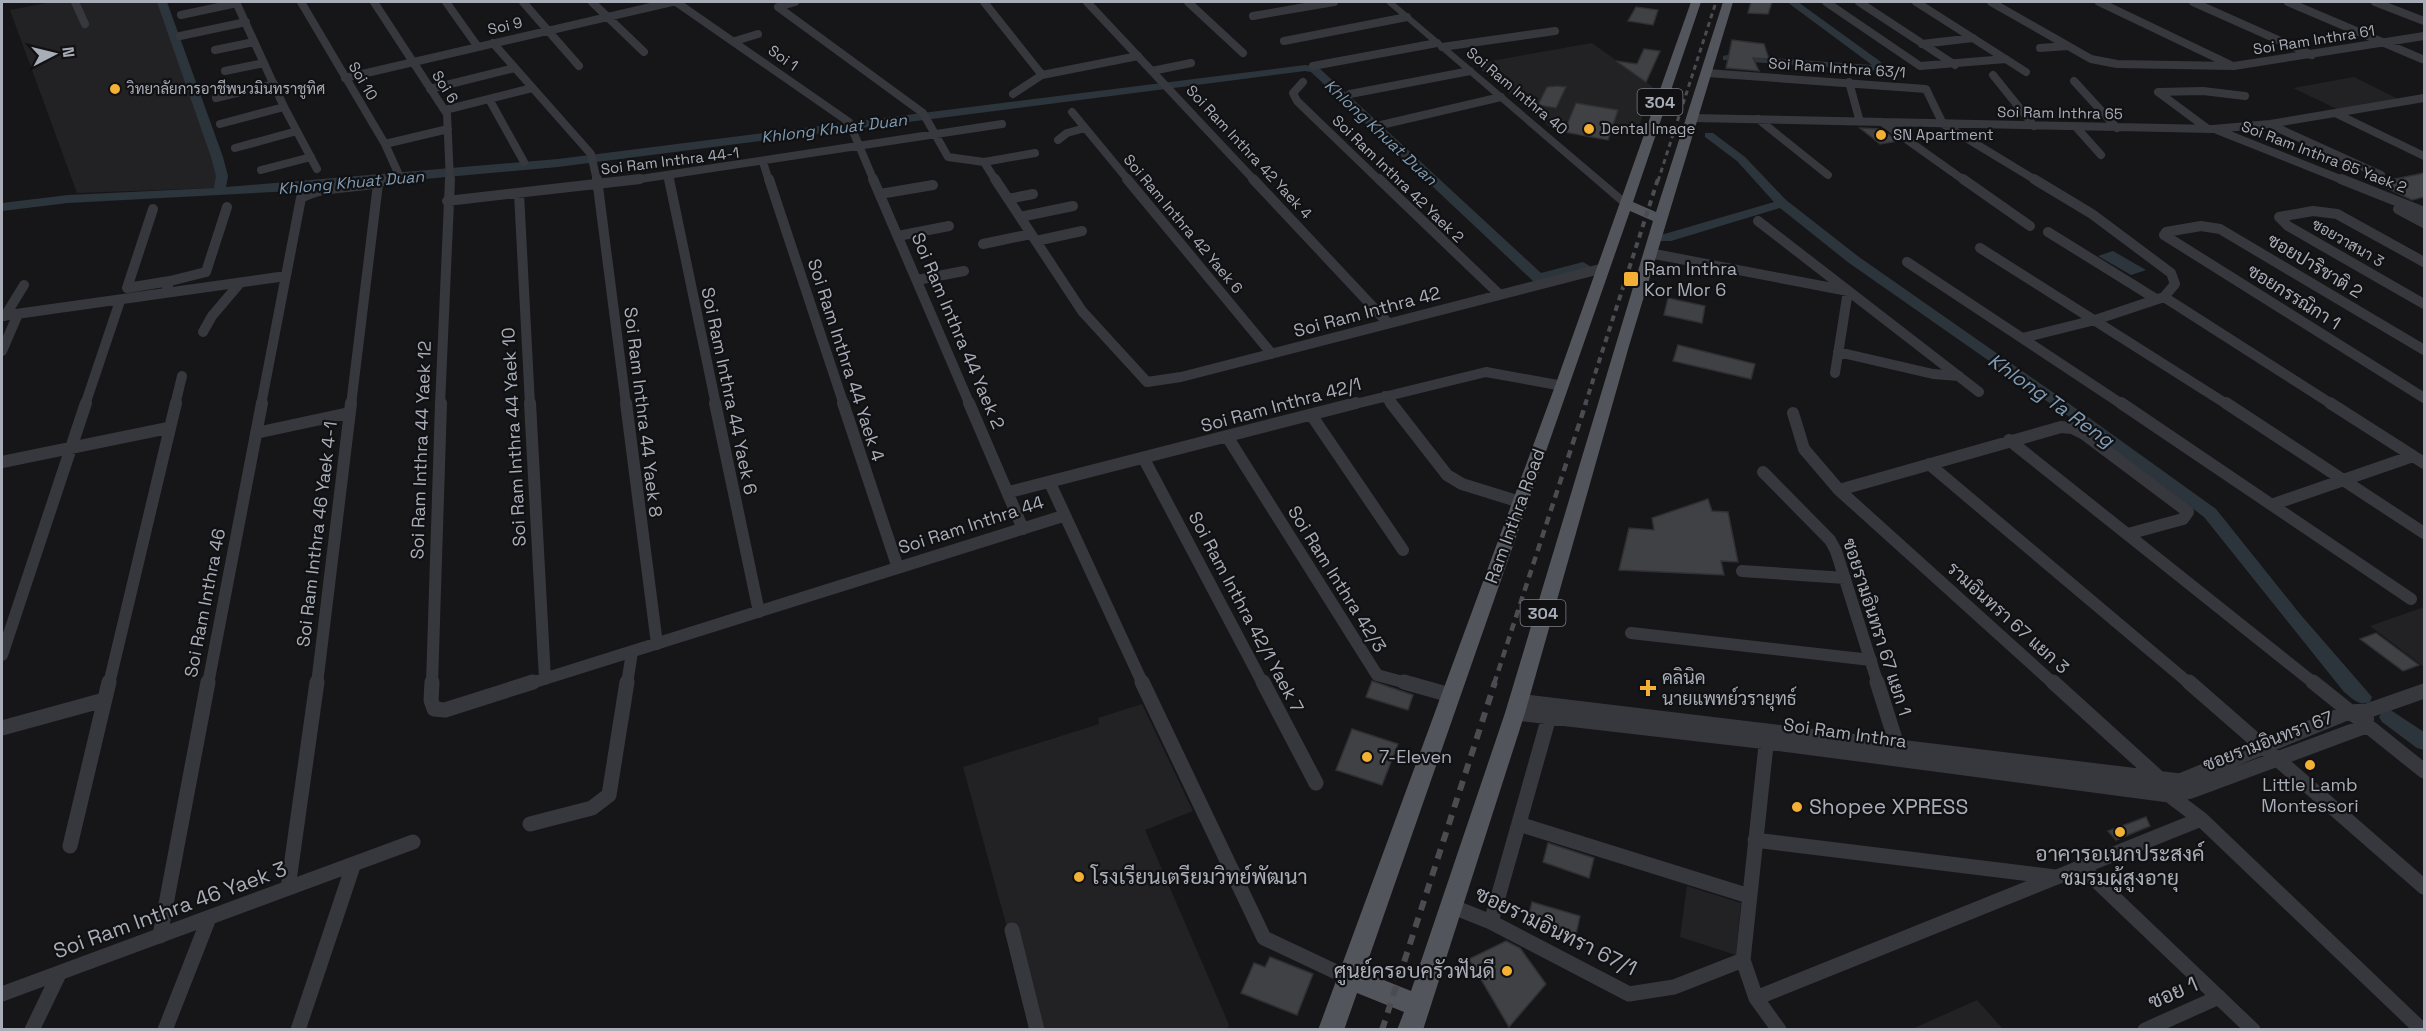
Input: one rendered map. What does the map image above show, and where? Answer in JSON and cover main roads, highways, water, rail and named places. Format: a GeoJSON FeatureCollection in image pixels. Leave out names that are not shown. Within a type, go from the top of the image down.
{"type":"FeatureCollection","features":[{"type":"Feature","properties":{"kind":"main road","name":"Ram Inthra Road"},"geometry":{"type":"LineString","coordinates":[[1331,1029],[1563,386],[1695,2]]}},
{"type":"Feature","properties":{"kind":"main road","name":"304"},"geometry":{"type":"LineString","coordinates":[[1410,1029],[1516,707],[1649,253],[1728,2]]}},
{"type":"Feature","properties":{"kind":"main road"},"geometry":{"type":"LineString","coordinates":[[1626,204],[1660,219]]}},
{"type":"Feature","properties":{"kind":"main road"},"geometry":{"type":"LineString","coordinates":[[1349,978],[1417,1005]]}},
{"type":"Feature","properties":{"kind":"waterway"},"geometry":{"type":"LineString","coordinates":[[162,2],[217,157],[222,176],[219,191]]}},
{"type":"Feature","properties":{"kind":"waterway","name":"Khlong Ta Reng"},"geometry":{"type":"LineString","coordinates":[[1727,58],[1879,69],[1877,64],[1792,2]]}},
{"type":"Feature","properties":{"kind":"waterway","name":"Khlong Khuat Duan"},"geometry":{"type":"LineString","coordinates":[[219,191],[292,187],[558,163],[1305,68],[1314,69],[1538,278],[1583,266]]}},
{"type":"Feature","properties":{"kind":"waterway","name":"Khlong Ta Reng"},"geometry":{"type":"LineString","coordinates":[[1709,135],[1741,159],[1782,203]]}},
{"type":"Feature","properties":{"kind":"waterway","name":"Khlong Khuat Duan"},"geometry":{"type":"LineString","coordinates":[[2,207],[68,199],[219,191]]}},
{"type":"Feature","properties":{"kind":"waterway","name":"Khlong Khuat Duan"},"geometry":{"type":"LineString","coordinates":[[1666,238],[1782,203]]}},
{"type":"Feature","properties":{"kind":"waterway","name":"Khlong Ta Reng"},"geometry":{"type":"LineString","coordinates":[[1782,203],[1854,260],[2076,415],[2210,513],[2294,619],[2351,687],[2363,697]]}},
{"type":"Feature","properties":{"kind":"waterway","name":"Khlong Ta Reng"},"geometry":{"type":"LineString","coordinates":[[2389,717],[2424,742]]}},
{"type":"Feature","properties":{"kind":"railway"},"geometry":{"type":"LineString","coordinates":[[1658,181],[1716,2]]}},
{"type":"Feature","properties":{"kind":"railway"},"geometry":{"type":"LineString","coordinates":[[1585,405],[1658,179]]}},
{"type":"Feature","properties":{"kind":"railway"},"geometry":{"type":"LineString","coordinates":[[1494,684],[1586,403]]}},
{"type":"Feature","properties":{"kind":"railway"},"geometry":{"type":"LineString","coordinates":[[1382,1030],[1495,682]]}},
{"type":"Feature","properties":{"kind":"place","name":"วิทยาลัยการอาชีพนวมินทราชูทิศ"},"geometry":{"type":"Point","coordinates":[115,89]}},
{"type":"Feature","properties":{"kind":"place","name":"Dental Image"},"geometry":{"type":"Point","coordinates":[1589,129]}},
{"type":"Feature","properties":{"kind":"place","name":"SN Apartment"},"geometry":{"type":"Point","coordinates":[1881,135]}},
{"type":"Feature","properties":{"kind":"place","name":"Ram Inthra Kor Mor 6"},"geometry":{"type":"Point","coordinates":[1631,279]}},
{"type":"Feature","properties":{"kind":"place","name":"คลินิค นายแพทย์วรายุทธ์"},"geometry":{"type":"Point","coordinates":[1648,688]}},
{"type":"Feature","properties":{"kind":"place","name":"7-Eleven"},"geometry":{"type":"Point","coordinates":[1367,757]}},
{"type":"Feature","properties":{"kind":"place","name":"Little Lamb Montessori"},"geometry":{"type":"Point","coordinates":[2310,765]}},
{"type":"Feature","properties":{"kind":"place","name":"Shopee XPRESS"},"geometry":{"type":"Point","coordinates":[1797,807]}},
{"type":"Feature","properties":{"kind":"place","name":"อาคารอเนกประสงค์ ชมรมผู้สูงอายุ"},"geometry":{"type":"Point","coordinates":[2120,832]}},
{"type":"Feature","properties":{"kind":"place","name":"โรงเรียนเตรียมวิทย์พัฒนา"},"geometry":{"type":"Point","coordinates":[1079,877]}},
{"type":"Feature","properties":{"kind":"place","name":"ศูนย์ครอบครัวฟันดี"},"geometry":{"type":"Point","coordinates":[1507,971]}}]}
